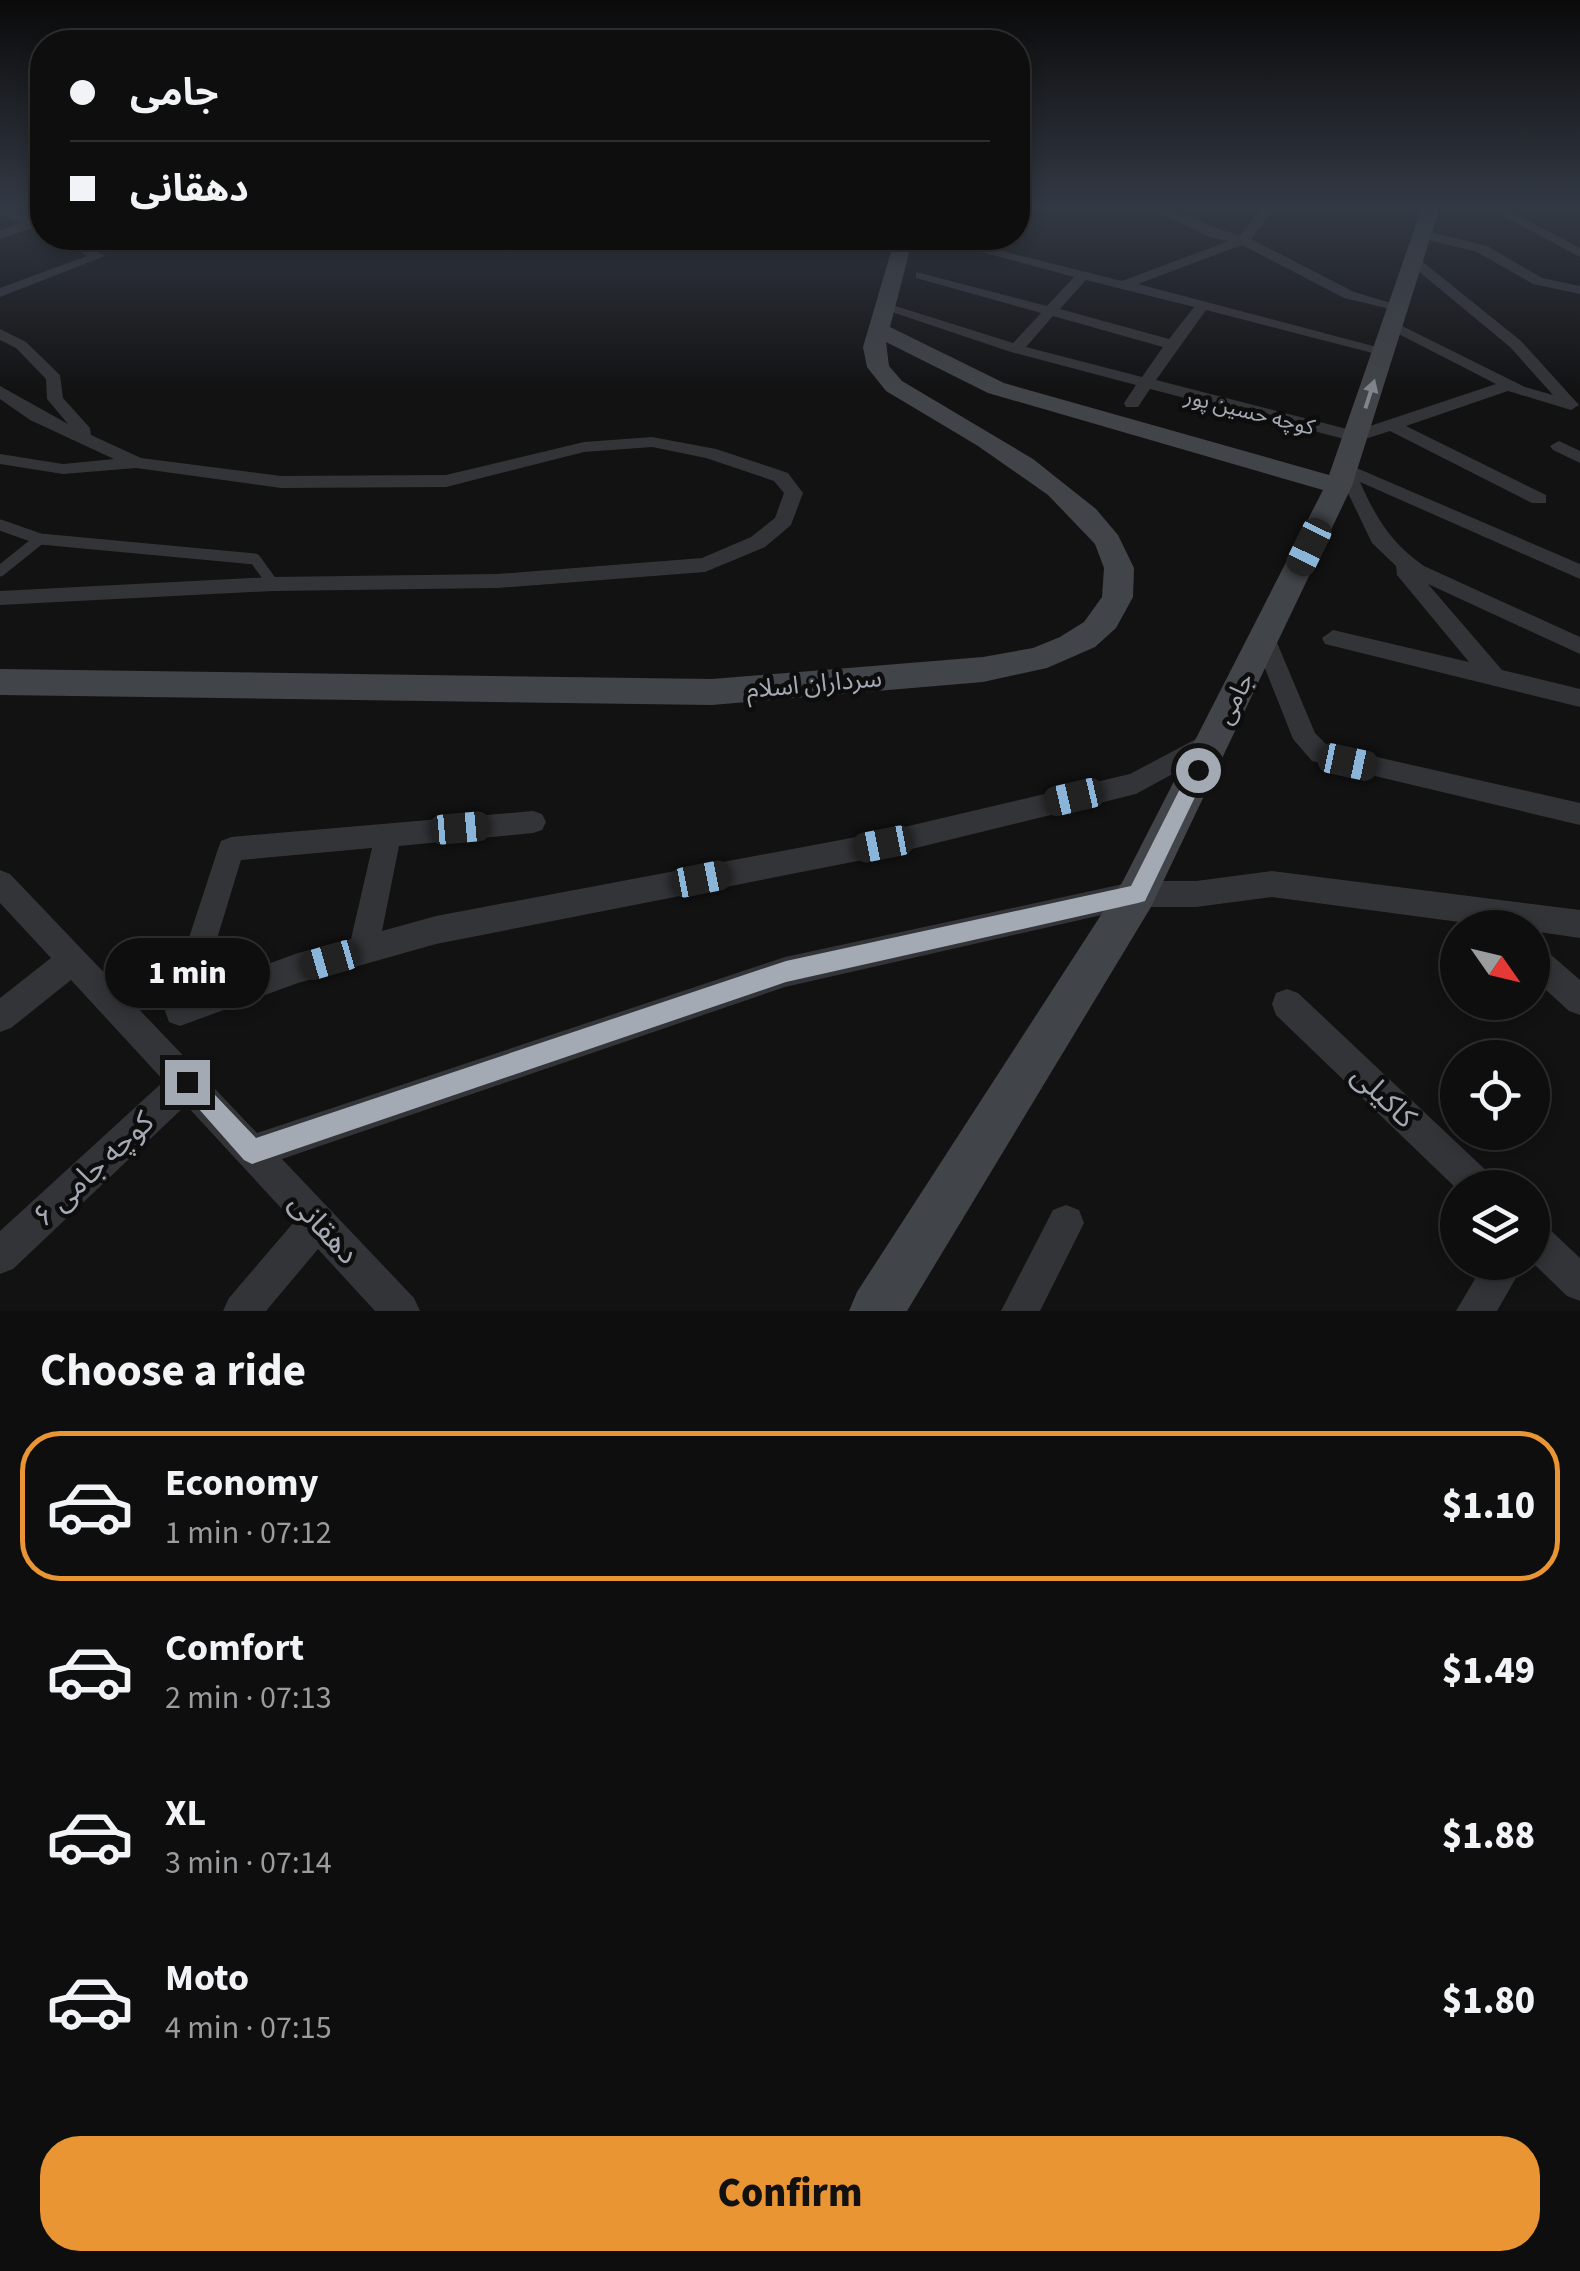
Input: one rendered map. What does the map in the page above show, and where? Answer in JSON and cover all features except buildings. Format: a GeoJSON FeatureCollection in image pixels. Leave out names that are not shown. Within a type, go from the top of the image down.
{"type":"FeatureCollection","features":[{"type":"Feature","properties":{"kind":"street"},"geometry":{"type":"LineString","coordinates":[[0,293],[66,268]]}},
{"type":"Feature","properties":{"kind":"street","name":"سرداران اسلام"},"geometry":{"type":"LineString","coordinates":[[0,682],[710,692],[954,672],[1029,660],[1086,638],[1104,624],[1115,606],[1120,587],[1114,552],[1099,528],[1073,503],[1026,467],[894,386],[878,368],[874,347],[895,268]]}},
{"type":"Feature","properties":{"kind":"street"},"geometry":{"type":"LineString","coordinates":[[1056,268],[1384,351]]}},
{"type":"Feature","properties":{"kind":"street"},"geometry":{"type":"LineString","coordinates":[[1122,285],[1167,268]]}},
{"type":"Feature","properties":{"kind":"street"},"geometry":{"type":"LineString","coordinates":[[1298,268],[1395,316],[1510,385],[1574,406]]}},
{"type":"Feature","properties":{"kind":"street","name":"جامی"},"geometry":{"type":"LineString","coordinates":[[876,1311],[1138,894],[1342,477],[1411,268]]}},
{"type":"Feature","properties":{"kind":"street"},"geometry":{"type":"LineString","coordinates":[[1422,268],[1520,351],[1574,406]]}},
{"type":"Feature","properties":{"kind":"street"},"geometry":{"type":"LineString","coordinates":[[1516,268],[1538,281],[1580,290]]}},
{"type":"Feature","properties":{"kind":"street"},"geometry":{"type":"LineString","coordinates":[[922,275],[1172,345]]}},
{"type":"Feature","properties":{"kind":"street"},"geometry":{"type":"LineString","coordinates":[[1016,348],[1083,275]]}},
{"type":"Feature","properties":{"kind":"street","name":"کوچه حسین پور"},"geometry":{"type":"LineString","coordinates":[[1132,403],[1204,306]]}},
{"type":"Feature","properties":{"kind":"street"},"geometry":{"type":"LineString","coordinates":[[881,318],[996,388],[1342,477],[1579,577]]}},
{"type":"Feature","properties":{"kind":"street","name":"کوچه حسین پور"},"geometry":{"type":"LineString","coordinates":[[881,318],[1016,348],[1144,385],[1356,437]]}},
{"type":"Feature","properties":{"kind":"street"},"geometry":{"type":"LineString","coordinates":[[0,334],[21,345],[54,378],[55,399],[89,439]]}},
{"type":"Feature","properties":{"kind":"street"},"geometry":{"type":"LineString","coordinates":[[1356,437],[1510,385]]}},
{"type":"Feature","properties":{"kind":"street"},"geometry":{"type":"LineString","coordinates":[[0,392],[36,416],[137,463]]}},
{"type":"Feature","properties":{"kind":"street"},"geometry":{"type":"LineString","coordinates":[[1391,425],[1539,500]]}},
{"type":"Feature","properties":{"kind":"street"},"geometry":{"type":"LineString","coordinates":[[0,459],[62,468],[137,463],[281,482],[446,481],[584,447],[652,442],[710,452],[781,477],[794,493],[784,521],[758,542],[706,565],[497,581],[273,584],[0,598]]}},
{"type":"Feature","properties":{"kind":"street"},"geometry":{"type":"LineString","coordinates":[[1559,446],[1580,458]]}},
{"type":"Feature","properties":{"kind":"street"},"geometry":{"type":"LineString","coordinates":[[1342,477],[1375,538],[1494,677]]}},
{"type":"Feature","properties":{"kind":"street"},"geometry":{"type":"LineString","coordinates":[[1392,556],[1416,571],[1580,646]]}},
{"type":"Feature","properties":{"kind":"street"},"geometry":{"type":"LineString","coordinates":[[1264,638],[1304,739],[1321,754],[1580,814]]}},
{"type":"Feature","properties":{"kind":"street"},"geometry":{"type":"LineString","coordinates":[[1334,638],[1580,698]]}},
{"type":"Feature","properties":{"kind":"street"},"geometry":{"type":"LineString","coordinates":[[141,1033],[180,1012],[298,968],[436,930],[883,844],[1136,783],[1214,740]]}},
{"type":"Feature","properties":{"kind":"street"},"geometry":{"type":"LineString","coordinates":[[180,1012],[230,849],[533,822]]}},
{"type":"Feature","properties":{"kind":"street"},"geometry":{"type":"LineString","coordinates":[[363,950],[388,834]]}},
{"type":"Feature","properties":{"kind":"street","name":"دهقانی"},"geometry":{"type":"LineString","coordinates":[[0,883],[401,1311]]}},
{"type":"Feature","properties":{"kind":"street"},"geometry":{"type":"LineString","coordinates":[[252,1152],[786,972],[1138,894],[1196,894],[1272,884],[1440,912]]}},
{"type":"Feature","properties":{"kind":"street"},"geometry":{"type":"LineString","coordinates":[[1550,923],[1580,924]]}},
{"type":"Feature","properties":{"kind":"street"},"geometry":{"type":"LineString","coordinates":[[0,1017],[72,960]]}},
{"type":"Feature","properties":{"kind":"street"},"geometry":{"type":"LineString","coordinates":[[1550,973],[1580,1000]]}},
{"type":"Feature","properties":{"kind":"street","name":"کاکیلی"},"geometry":{"type":"LineString","coordinates":[[1287,1004],[1461,1170]]}},
{"type":"Feature","properties":{"kind":"street","name":"کوچه جامی ۶"},"geometry":{"type":"LineString","coordinates":[[0,1256],[187,1082]]}},
{"type":"Feature","properties":{"kind":"street"},"geometry":{"type":"LineString","coordinates":[[242,1311],[317,1222]]}},
{"type":"Feature","properties":{"kind":"street"},"geometry":{"type":"LineString","coordinates":[[1020,1311],[1066,1223]]}},
{"type":"Feature","properties":{"kind":"street"},"geometry":{"type":"LineString","coordinates":[[1550,1255],[1580,1283]]}},
{"type":"Feature","properties":{"kind":"street"},"geometry":{"type":"LineString","coordinates":[[1475,1311],[1495,1280]]}},
{"type":"Feature","properties":{"kind":"lane"},"geometry":{"type":"LineString","coordinates":[[0,526],[40,539],[255,560],[273,584]]}},
{"type":"Feature","properties":{"kind":"lane"},"geometry":{"type":"LineString","coordinates":[[0,571],[40,539]]}},
{"type":"Feature","properties":{"kind":"route"},"geometry":{"type":"LineString","coordinates":[[187,1082],[252,1152],[786,972],[1138,894],[1198,770]]}}]}
